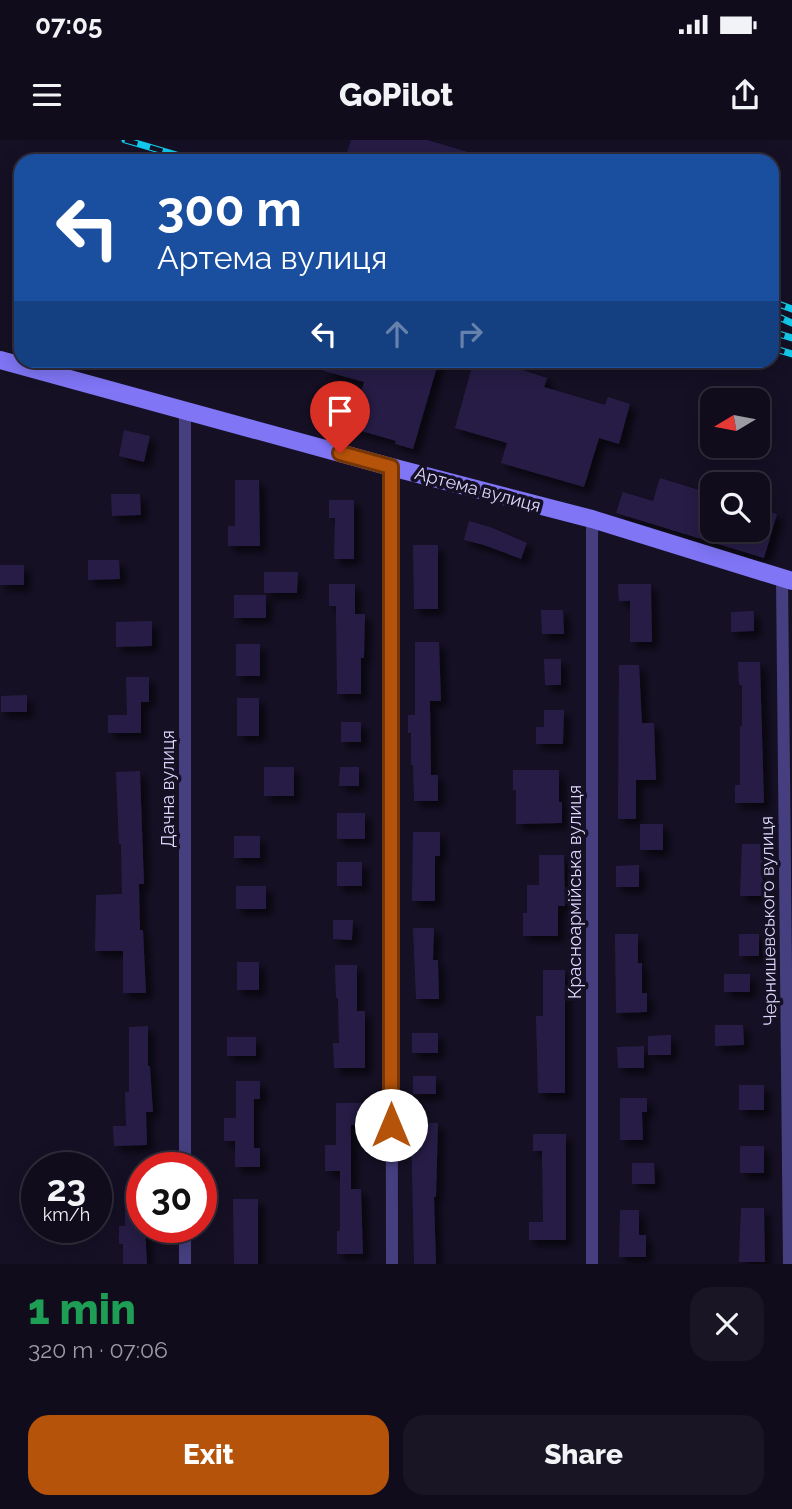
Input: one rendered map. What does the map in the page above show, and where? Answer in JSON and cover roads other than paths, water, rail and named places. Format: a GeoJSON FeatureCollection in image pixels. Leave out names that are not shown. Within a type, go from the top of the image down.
{"type":"FeatureCollection","features":[{"type":"Feature","properties":{"kind":"main road","name":"Артема вулиця"},"geometry":{"type":"LineString","coordinates":[[29,368],[592,519],[787,579]]}},
{"type":"Feature","properties":{"kind":"street","name":"Дачна вулиця"},"geometry":{"type":"LineString","coordinates":[[185,411],[185,1152]]}},
{"type":"Feature","properties":{"kind":"street"},"geometry":{"type":"LineString","coordinates":[[391,467],[392,1264]]}},
{"type":"Feature","properties":{"kind":"street","name":"Красноармійська вулиця"},"geometry":{"type":"LineString","coordinates":[[592,519],[592,1264]]}},
{"type":"Feature","properties":{"kind":"street","name":"Чернишевського вулиця"},"geometry":{"type":"LineString","coordinates":[[787,579],[789,1264]]}},
{"type":"Feature","properties":{"kind":"street"},"geometry":{"type":"LineString","coordinates":[[185,1243],[185,1264]]}},
{"type":"Feature","properties":{"kind":"railway"},"geometry":{"type":"LineString","coordinates":[[125,140],[173,154]]}},
{"type":"Feature","properties":{"kind":"railway"},"geometry":{"type":"LineString","coordinates":[[779,304],[792,309]]}},
{"type":"Feature","properties":{"kind":"railway"},"geometry":{"type":"LineString","coordinates":[[779,317],[792,323]]}},
{"type":"Feature","properties":{"kind":"railway"},"geometry":{"type":"LineString","coordinates":[[779,334],[792,338]]}},
{"type":"Feature","properties":{"kind":"railway"},"geometry":{"type":"LineString","coordinates":[[779,350],[792,354]]}}]}
